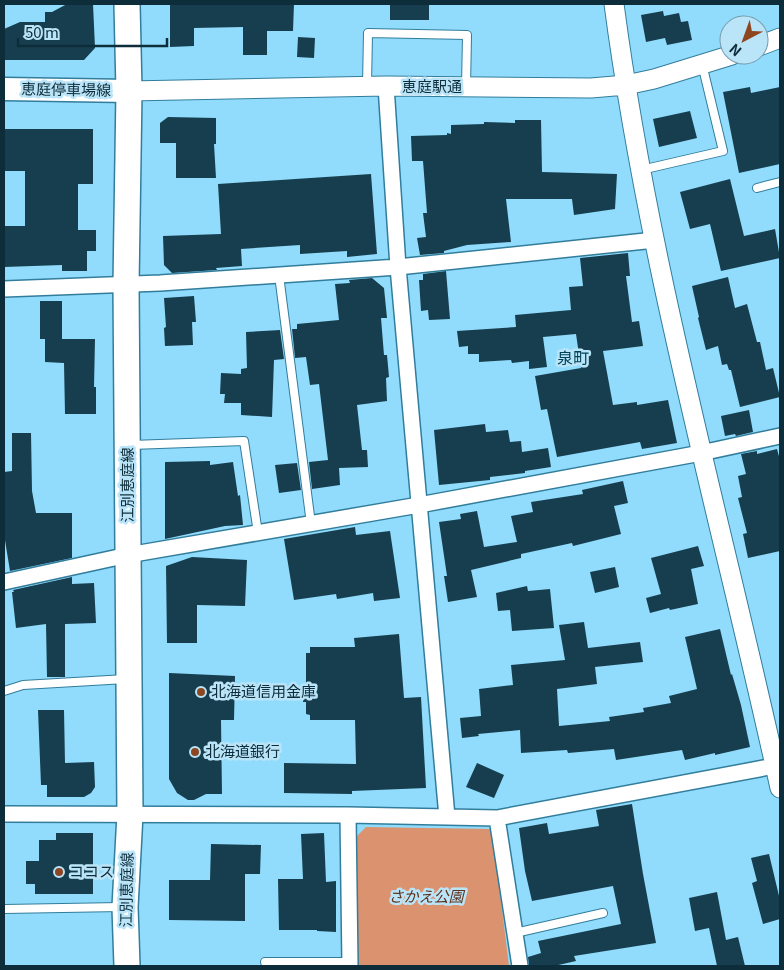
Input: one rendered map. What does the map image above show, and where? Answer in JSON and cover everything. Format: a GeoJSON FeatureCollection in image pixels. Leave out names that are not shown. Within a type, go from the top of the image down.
{"type":"FeatureCollection","features":[{"type":"Feature","properties":{"kind":"main road","name":"江別恵庭線"},"geometry":{"type":"LineString","coordinates":[[126,4],[129,91],[126,285],[130,814],[125,907],[127,966]]}},
{"type":"Feature","properties":{"kind":"main road","name":"恵庭停車場線"},"geometry":{"type":"LineString","coordinates":[[4,89],[129,91]]}},
{"type":"Feature","properties":{"kind":"street"},"geometry":{"type":"LineString","coordinates":[[614,4],[626,85],[655,240],[701,452],[778,766],[780,788]]}},
{"type":"Feature","properties":{"kind":"street","name":"恵庭駅通"},"geometry":{"type":"LineString","coordinates":[[129,91],[377,86],[591,88],[626,85],[654,79],[719,59]]}},
{"type":"Feature","properties":{"kind":"street"},"geometry":{"type":"LineString","coordinates":[[377,86],[398,267],[447,817]]}},
{"type":"Feature","properties":{"kind":"street"},"geometry":{"type":"LineString","coordinates":[[4,289],[126,285],[398,267],[655,240]]}},
{"type":"Feature","properties":{"kind":"street"},"geometry":{"type":"LineString","coordinates":[[4,582],[128,556],[419,505],[780,436]]}},
{"type":"Feature","properties":{"kind":"street"},"geometry":{"type":"LineString","coordinates":[[4,814],[348,815],[497,818],[778,766]]}},
{"type":"Feature","properties":{"kind":"street"},"geometry":{"type":"LineString","coordinates":[[348,815],[350,964]]}},
{"type":"Feature","properties":{"kind":"street"},"geometry":{"type":"LineString","coordinates":[[497,818],[520,966]]}},
{"type":"Feature","properties":{"kind":"lane"},"geometry":{"type":"LineString","coordinates":[[377,86],[368,33],[467,35],[466,87]]}},
{"type":"Feature","properties":{"kind":"lane"},"geometry":{"type":"LineString","coordinates":[[641,170],[723,150],[702,64]]}},
{"type":"Feature","properties":{"kind":"lane"},"geometry":{"type":"LineString","coordinates":[[757,188],[780,182]]}},
{"type":"Feature","properties":{"kind":"lane"},"geometry":{"type":"LineString","coordinates":[[279,275],[311,524]]}},
{"type":"Feature","properties":{"kind":"lane"},"geometry":{"type":"LineString","coordinates":[[127,445],[244,441],[258,533]]}},
{"type":"Feature","properties":{"kind":"lane"},"geometry":{"type":"LineString","coordinates":[[4,691],[23,685],[128,679]]}},
{"type":"Feature","properties":{"kind":"lane"},"geometry":{"type":"LineString","coordinates":[[4,909],[125,907]]}},
{"type":"Feature","properties":{"kind":"lane"},"geometry":{"type":"LineString","coordinates":[[515,933],[603,913]]}},
{"type":"Feature","properties":{"kind":"lane"},"geometry":{"type":"LineString","coordinates":[[265,962],[350,964]]}},
{"type":"Feature","properties":{"kind":"green space","name":"さかえ公園"},"geometry":{"type":"Polygon","coordinates":[[[366,827],[492,829],[509,966],[357,966],[357,836],[366,827]]]}},
{"type":"Feature","properties":{"kind":"building"},"geometry":{"type":"Polygon","coordinates":[[[67,4],[93,4],[95,48],[84,60],[4,60],[4,29],[20,22],[45,22],[45,12],[52,12],[67,4]]]}},
{"type":"Feature","properties":{"kind":"building"},"geometry":{"type":"Polygon","coordinates":[[[170,4],[294,4],[293,31],[267,31],[267,55],[243,55],[243,27],[194,28],[194,46],[170,47],[170,4]]]}},
{"type":"Feature","properties":{"kind":"building"},"geometry":{"type":"Polygon","coordinates":[[[390,4],[429,4],[429,20],[390,20],[390,4]]]}},
{"type":"Feature","properties":{"kind":"building"},"geometry":{"type":"Polygon","coordinates":[[[663,11],[664,16],[679,13],[681,22],[688,21],[692,40],[667,45],[665,38],[646,42],[641,15],[663,11]]]}},
{"type":"Feature","properties":{"kind":"building"},"geometry":{"type":"Polygon","coordinates":[[[298,37],[315,38],[314,58],[297,57],[298,37]]]}},
{"type":"Feature","properties":{"kind":"building"},"geometry":{"type":"Polygon","coordinates":[[[750,87],[751,93],[780,87],[780,164],[739,173],[723,92],[750,87]]]}},
{"type":"Feature","properties":{"kind":"building"},"geometry":{"type":"Polygon","coordinates":[[[690,111],[697,138],[659,147],[653,119],[690,111]]]}},
{"type":"Feature","properties":{"kind":"building"},"geometry":{"type":"Polygon","coordinates":[[[168,117],[216,118],[216,144],[214,144],[216,178],[176,178],[176,143],[160,143],[160,123],[168,117]]]}},
{"type":"Feature","properties":{"kind":"building"},"geometry":{"type":"Polygon","coordinates":[[[515,120],[541,120],[542,172],[617,174],[615,209],[574,215],[572,199],[506,199],[511,242],[467,245],[444,251],[444,253],[420,255],[417,238],[426,237],[423,213],[427,213],[423,161],[412,161],[411,136],[451,134],[451,125],[484,124],[484,122],[515,123],[515,120]]]}},
{"type":"Feature","properties":{"kind":"building"},"geometry":{"type":"Polygon","coordinates":[[[4,129],[93,129],[93,184],[78,184],[78,230],[96,230],[96,251],[87,251],[87,271],[62,271],[62,265],[4,267],[4,226],[25,226],[25,171],[4,171],[4,129]]]}},
{"type":"Feature","properties":{"kind":"building"},"geometry":{"type":"Polygon","coordinates":[[[371,174],[377,254],[347,257],[347,251],[300,254],[300,245],[241,249],[242,266],[216,268],[217,270],[172,273],[164,265],[163,236],[221,234],[218,184],[371,174]]]}},
{"type":"Feature","properties":{"kind":"building"},"geometry":{"type":"Polygon","coordinates":[[[730,179],[744,236],[775,229],[780,258],[721,271],[710,224],[690,229],[680,192],[730,179]]]}},
{"type":"Feature","properties":{"kind":"building"},"geometry":{"type":"Polygon","coordinates":[[[628,253],[630,276],[626,276],[632,322],[639,321],[643,346],[603,351],[613,405],[637,402],[637,405],[668,400],[677,443],[642,449],[640,442],[557,457],[547,409],[541,410],[535,376],[581,368],[576,334],[543,337],[547,367],[529,369],[529,361],[512,363],[511,360],[479,362],[479,354],[468,354],[468,346],[459,347],[457,331],[516,327],[515,315],[571,310],[569,287],[583,286],[580,258],[628,253]]]}},
{"type":"Feature","properties":{"kind":"building"},"geometry":{"type":"Polygon","coordinates":[[[446,271],[450,319],[429,320],[428,310],[421,311],[419,280],[423,280],[423,274],[446,271]]]}},
{"type":"Feature","properties":{"kind":"building"},"geometry":{"type":"Polygon","coordinates":[[[728,277],[735,308],[747,304],[757,342],[760,342],[766,370],[773,368],[780,397],[740,407],[731,370],[729,370],[727,364],[722,365],[718,346],[706,350],[692,286],[728,277]]]}},
{"type":"Feature","properties":{"kind":"building"},"geometry":{"type":"Polygon","coordinates":[[[372,278],[384,288],[387,318],[381,318],[384,355],[387,355],[389,377],[386,378],[387,401],[357,405],[362,450],[367,450],[368,467],[339,468],[340,485],[312,489],[309,462],[328,460],[319,384],[310,385],[306,357],[295,358],[292,329],[297,329],[297,324],[339,320],[335,284],[350,283],[349,280],[372,278]]]}},
{"type":"Feature","properties":{"kind":"building"},"geometry":{"type":"Polygon","coordinates":[[[194,296],[196,322],[192,322],[193,345],[165,346],[164,298],[194,296]]]}},
{"type":"Feature","properties":{"kind":"building"},"geometry":{"type":"Polygon","coordinates":[[[40,301],[62,301],[62,339],[95,339],[94,387],[96,387],[96,414],[65,414],[64,363],[45,362],[45,339],[40,339],[40,301]]]}},
{"type":"Feature","properties":{"kind":"building"},"geometry":{"type":"Polygon","coordinates":[[[280,330],[284,359],[274,360],[272,417],[241,415],[241,403],[224,403],[225,394],[220,394],[221,373],[241,374],[241,369],[247,368],[246,332],[280,330]]]}},
{"type":"Feature","properties":{"kind":"building"},"geometry":{"type":"Polygon","coordinates":[[[749,410],[753,432],[736,436],[735,434],[725,436],[721,416],[749,410]]]}},
{"type":"Feature","properties":{"kind":"building"},"geometry":{"type":"Polygon","coordinates":[[[485,424],[486,432],[508,430],[510,442],[521,441],[522,452],[548,448],[551,467],[525,471],[525,473],[490,477],[490,480],[439,485],[434,430],[485,424]]]}},
{"type":"Feature","properties":{"kind":"building"},"geometry":{"type":"Polygon","coordinates":[[[12,433],[31,433],[32,491],[36,513],[72,513],[72,558],[10,571],[4,534],[4,472],[12,471],[12,433]]]}},
{"type":"Feature","properties":{"kind":"building"},"geometry":{"type":"Polygon","coordinates":[[[777,449],[780,460],[780,551],[748,558],[743,534],[747,533],[738,498],[742,497],[738,476],[746,474],[741,454],[757,451],[757,454],[777,449]]]}},
{"type":"Feature","properties":{"kind":"building"},"geometry":{"type":"Polygon","coordinates":[[[210,461],[210,465],[233,462],[238,496],[240,495],[243,525],[225,526],[165,539],[165,462],[210,461]]]}},
{"type":"Feature","properties":{"kind":"building"},"geometry":{"type":"Polygon","coordinates":[[[297,463],[301,490],[279,493],[275,465],[297,463]]]}},
{"type":"Feature","properties":{"kind":"building"},"geometry":{"type":"Polygon","coordinates":[[[623,481],[628,503],[614,506],[621,534],[573,546],[572,543],[521,554],[521,558],[471,570],[477,597],[448,602],[444,576],[447,576],[439,522],[461,519],[460,514],[477,511],[484,547],[517,542],[511,516],[533,512],[531,502],[583,494],[582,490],[623,481]]]}},
{"type":"Feature","properties":{"kind":"building"},"geometry":{"type":"Polygon","coordinates":[[[355,527],[356,535],[390,531],[400,598],[374,601],[373,593],[337,599],[336,594],[294,600],[284,539],[355,527]]]}},
{"type":"Feature","properties":{"kind":"building"},"geometry":{"type":"Polygon","coordinates":[[[698,546],[704,566],[691,569],[698,604],[650,613],[646,598],[661,594],[651,558],[698,546]]]}},
{"type":"Feature","properties":{"kind":"building"},"geometry":{"type":"Polygon","coordinates":[[[192,557],[247,560],[245,606],[197,605],[197,643],[167,643],[166,566],[192,557]]]}},
{"type":"Feature","properties":{"kind":"building"},"geometry":{"type":"Polygon","coordinates":[[[615,567],[619,587],[595,593],[590,572],[615,567]]]}},
{"type":"Feature","properties":{"kind":"building"},"geometry":{"type":"Polygon","coordinates":[[[72,577],[72,584],[94,583],[96,623],[65,624],[65,677],[47,677],[46,624],[16,628],[12,592],[14,592],[13,590],[72,577]]]}},
{"type":"Feature","properties":{"kind":"building"},"geometry":{"type":"Polygon","coordinates":[[[527,586],[528,591],[550,589],[554,628],[512,631],[510,610],[498,611],[496,593],[527,586]]]}},
{"type":"Feature","properties":{"kind":"building"},"geometry":{"type":"Polygon","coordinates":[[[584,622],[588,648],[640,642],[643,662],[595,667],[597,684],[557,689],[559,726],[610,721],[609,717],[644,712],[643,708],[671,703],[669,696],[697,689],[685,637],[720,629],[731,675],[741,705],[750,747],[685,760],[682,750],[616,760],[614,749],[568,753],[567,750],[521,753],[520,730],[478,734],[479,736],[462,738],[460,718],[481,716],[479,689],[513,685],[511,665],[565,660],[559,625],[584,622]]]}},
{"type":"Feature","properties":{"kind":"building"},"geometry":{"type":"Polygon","coordinates":[[[399,634],[404,698],[421,697],[426,788],[352,791],[352,794],[284,793],[284,763],[356,764],[355,720],[310,720],[310,715],[306,714],[306,702],[303,702],[303,685],[306,685],[306,653],[310,653],[310,647],[355,647],[354,638],[399,634]]]}},
{"type":"Feature","properties":{"kind":"building"},"geometry":{"type":"Polygon","coordinates":[[[169,673],[235,676],[234,720],[221,720],[222,794],[206,794],[194,800],[188,800],[177,793],[169,779],[169,673]]]}},
{"type":"Feature","properties":{"kind":"building"},"geometry":{"type":"Polygon","coordinates":[[[38,710],[64,710],[65,763],[94,762],[95,787],[91,793],[84,797],[47,797],[47,785],[41,785],[38,710]]]}},
{"type":"Feature","properties":{"kind":"building"},"geometry":{"type":"Polygon","coordinates":[[[477,763],[504,775],[494,798],[466,787],[477,763]]]}},
{"type":"Feature","properties":{"kind":"building"},"geometry":{"type":"Polygon","coordinates":[[[632,804],[656,943],[574,956],[576,961],[554,966],[529,966],[528,957],[541,953],[538,941],[621,924],[613,886],[532,901],[525,871],[519,828],[547,823],[549,834],[599,826],[596,810],[632,804]]]}},
{"type":"Feature","properties":{"kind":"building","name":"ココス"},"geometry":{"type":"Polygon","coordinates":[[[56,833],[93,833],[93,894],[35,894],[35,884],[26,884],[26,861],[39,861],[39,840],[56,840],[56,833]]]}},
{"type":"Feature","properties":{"kind":"building"},"geometry":{"type":"Polygon","coordinates":[[[324,833],[326,882],[336,881],[336,932],[279,930],[278,879],[303,879],[301,834],[324,833]]]}},
{"type":"Feature","properties":{"kind":"building"},"geometry":{"type":"Polygon","coordinates":[[[211,844],[261,845],[260,874],[245,874],[245,921],[169,920],[169,880],[210,880],[211,844]]]}},
{"type":"Feature","properties":{"kind":"building"},"geometry":{"type":"Polygon","coordinates":[[[769,854],[780,900],[780,919],[763,924],[752,883],[757,881],[751,858],[769,854]]]}},
{"type":"Feature","properties":{"kind":"building"},"geometry":{"type":"Polygon","coordinates":[[[717,892],[726,940],[738,937],[745,966],[717,966],[709,928],[695,931],[689,898],[717,892]]]}},
{"type":"Feature","properties":{"kind":"place","name":"北海道信用金庫"},"geometry":{"type":"Point","coordinates":[201,692]}},
{"type":"Feature","properties":{"kind":"place","name":"北海道銀行"},"geometry":{"type":"Point","coordinates":[195,752]}},
{"type":"Feature","properties":{"kind":"place","name":"ココス"},"geometry":{"type":"Point","coordinates":[59,872]}},
{"type":"Feature","properties":{"kind":"district","name":"泉町"},"geometry":{"type":"Point","coordinates":[573,358]}}]}
